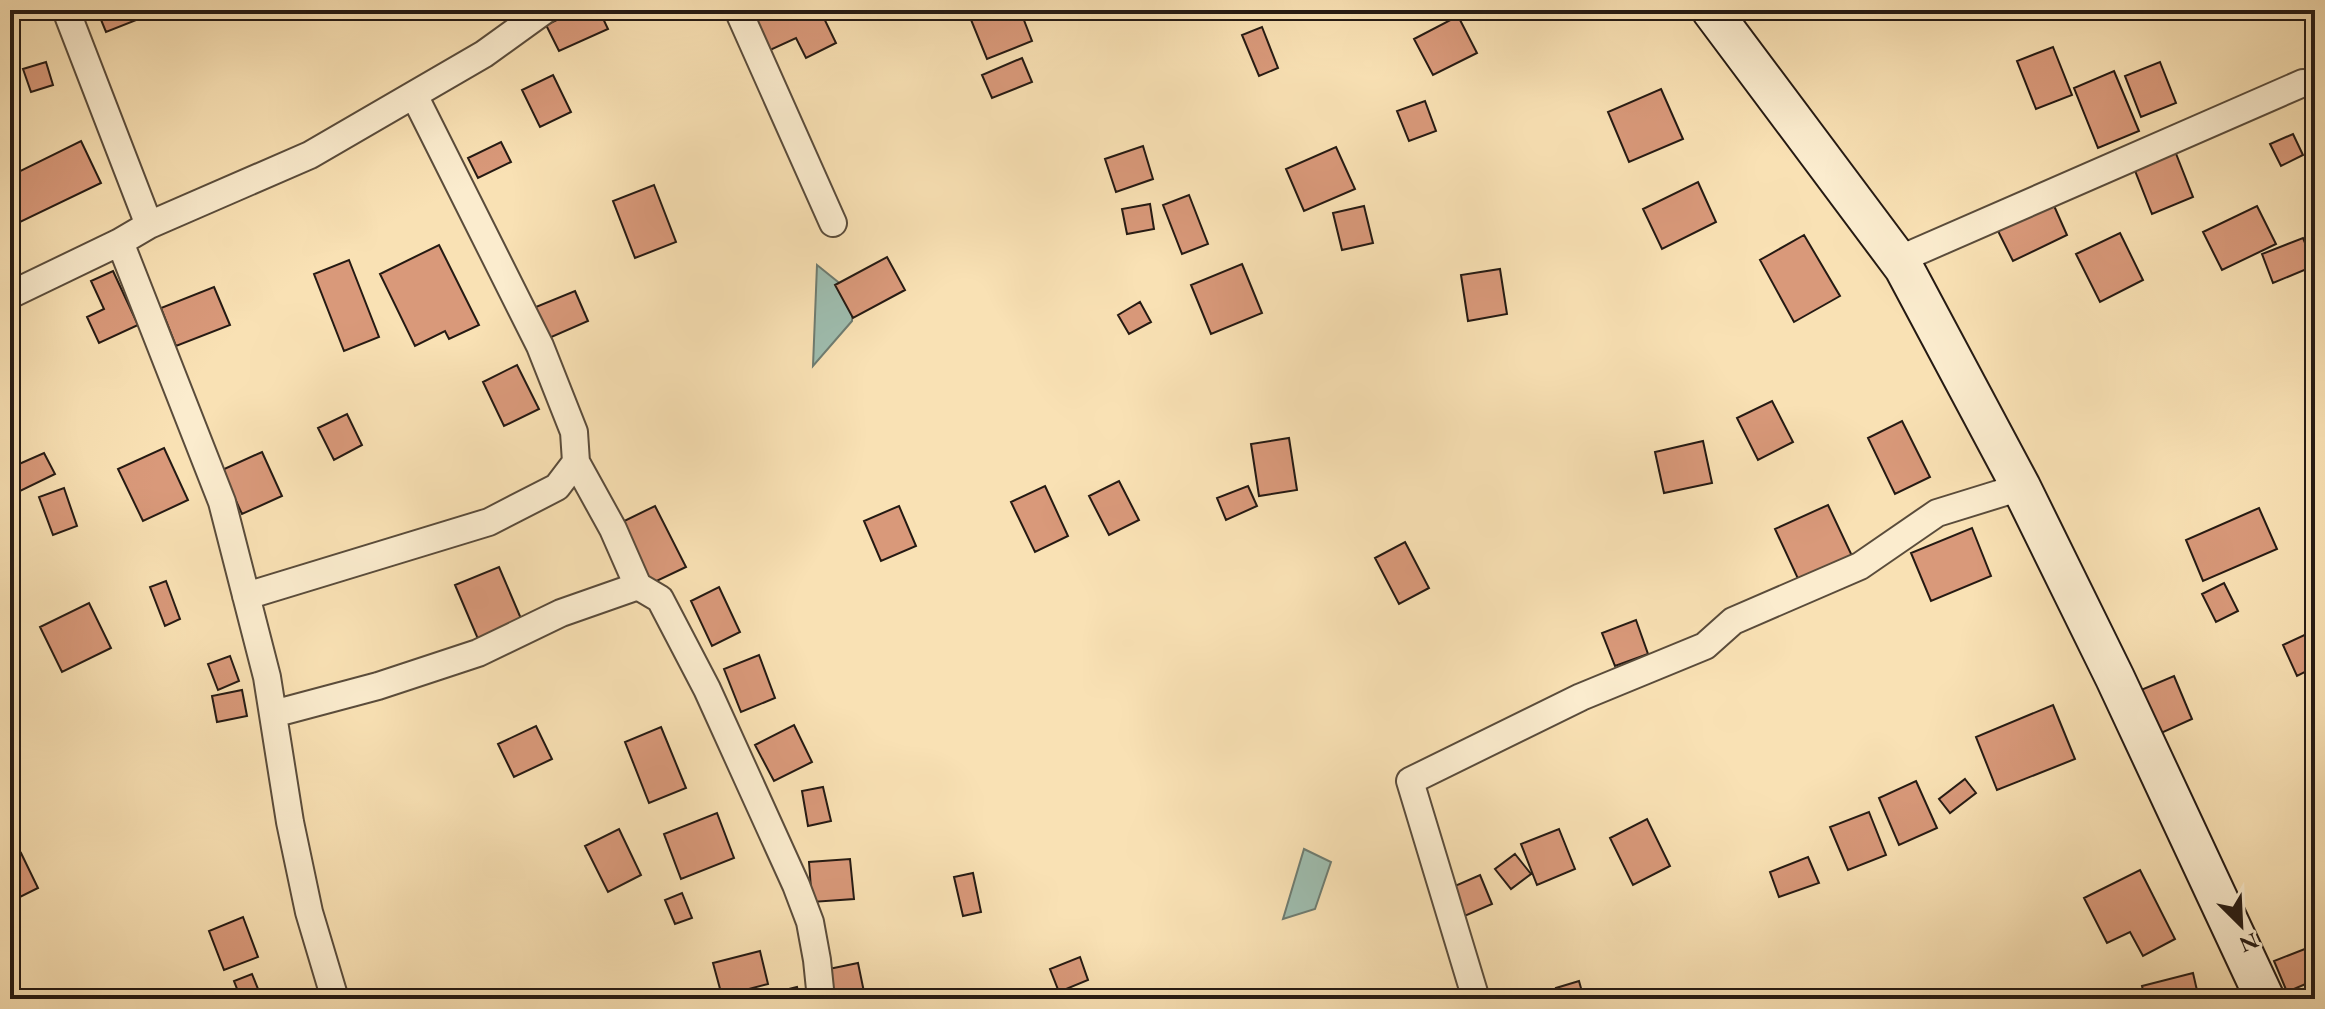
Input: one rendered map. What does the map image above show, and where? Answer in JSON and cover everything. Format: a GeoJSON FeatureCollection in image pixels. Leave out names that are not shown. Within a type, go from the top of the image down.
{"type":"FeatureCollection","features":[{"type":"Feature","properties":{"kind":"main road"},"geometry":{"type":"LineString","coordinates":[[1711,10],[1904,268],[2021,487],[2115,678],[2265,999]]}},
{"type":"Feature","properties":{"kind":"street"},"geometry":{"type":"LineString","coordinates":[[66,10],[149,225]]}},
{"type":"Feature","properties":{"kind":"street"},"geometry":{"type":"LineString","coordinates":[[10,295],[149,225],[310,155],[484,54],[545,10]]}},
{"type":"Feature","properties":{"kind":"street"},"geometry":{"type":"LineString","coordinates":[[738,10],[833,223]]}},
{"type":"Feature","properties":{"kind":"street"},"geometry":{"type":"LineString","coordinates":[[1898,260],[2303,83]]}},
{"type":"Feature","properties":{"kind":"street"},"geometry":{"type":"LineString","coordinates":[[414,95],[540,346],[574,432],[576,462],[613,529],[638,586],[660,599],[707,689],[796,885],[810,922],[821,999]]}},
{"type":"Feature","properties":{"kind":"street"},"geometry":{"type":"LineString","coordinates":[[120,242],[222,502],[267,677],[290,822],[309,912],[335,999]]}},
{"type":"Feature","properties":{"kind":"street"},"geometry":{"type":"LineString","coordinates":[[246,596],[489,522],[557,487],[576,462]]}},
{"type":"Feature","properties":{"kind":"street"},"geometry":{"type":"LineString","coordinates":[[1476,999],[1410,781],[1581,697],[1705,646],[1733,621],[1860,566],[1937,513],[2021,487]]}},
{"type":"Feature","properties":{"kind":"street"},"geometry":{"type":"LineString","coordinates":[[273,714],[378,686],[478,653],[561,613],[638,586]]}},
{"type":"Feature","properties":{"kind":"shaded area"},"geometry":{"type":"Polygon","coordinates":[[[817,265],[853,294],[852,321],[813,366],[817,265]]]}},
{"type":"Feature","properties":{"kind":"shaded area"},"geometry":{"type":"Polygon","coordinates":[[[1304,849],[1331,862],[1315,909],[1283,919],[1304,849]]]}},
{"type":"Feature","properties":{"kind":"building"},"geometry":{"type":"Polygon","coordinates":[[[97,10],[142,10],[144,17],[106,32],[97,10]]]}},
{"type":"Feature","properties":{"kind":"building"},"geometry":{"type":"Polygon","coordinates":[[[578,10],[599,10],[608,29],[559,51],[546,25],[578,10]]]}},
{"type":"Feature","properties":{"kind":"building"},"geometry":{"type":"Polygon","coordinates":[[[748,10],[820,10],[836,43],[806,58],[796,38],[768,51],[748,10]]]}},
{"type":"Feature","properties":{"kind":"building"},"geometry":{"type":"Polygon","coordinates":[[[967,10],[1020,10],[1032,41],[987,59],[967,10]]]}},
{"type":"Feature","properties":{"kind":"building"},"geometry":{"type":"Polygon","coordinates":[[[1458,16],[1477,53],[1433,75],[1414,39],[1458,16]]]}},
{"type":"Feature","properties":{"kind":"building"},"geometry":{"type":"Polygon","coordinates":[[[1262,27],[1278,68],[1259,76],[1242,35],[1262,27]]]}},
{"type":"Feature","properties":{"kind":"building"},"geometry":{"type":"Polygon","coordinates":[[[2053,47],[2072,95],[2036,109],[2017,61],[2053,47]]]}},
{"type":"Feature","properties":{"kind":"building"},"geometry":{"type":"Polygon","coordinates":[[[1022,58],[1032,82],[992,98],[982,75],[1022,58]]]}},
{"type":"Feature","properties":{"kind":"building"},"geometry":{"type":"Polygon","coordinates":[[[46,62],[53,85],[31,92],[23,69],[46,62]]]}},
{"type":"Feature","properties":{"kind":"building"},"geometry":{"type":"Polygon","coordinates":[[[2160,62],[2176,103],[2141,117],[2125,76],[2160,62]]]}},
{"type":"Feature","properties":{"kind":"building"},"geometry":{"type":"Polygon","coordinates":[[[2114,71],[2139,131],[2098,148],[2074,88],[2114,71]]]}},
{"type":"Feature","properties":{"kind":"building"},"geometry":{"type":"Polygon","coordinates":[[[553,75],[571,112],[540,127],[522,90],[553,75]]]}},
{"type":"Feature","properties":{"kind":"building"},"geometry":{"type":"Polygon","coordinates":[[[1661,89],[1683,139],[1629,162],[1608,112],[1661,89]]]}},
{"type":"Feature","properties":{"kind":"building"},"geometry":{"type":"Polygon","coordinates":[[[1425,101],[1436,131],[1409,141],[1397,111],[1425,101]]]}},
{"type":"Feature","properties":{"kind":"building"},"geometry":{"type":"Polygon","coordinates":[[[2293,134],[2303,155],[2281,166],[2270,144],[2293,134]]]}},
{"type":"Feature","properties":{"kind":"building"},"geometry":{"type":"Polygon","coordinates":[[[81,141],[101,183],[18,223],[10,206],[10,176],[81,141]]]}},
{"type":"Feature","properties":{"kind":"building"},"geometry":{"type":"Polygon","coordinates":[[[501,142],[511,162],[478,178],[468,158],[501,142]]]}},
{"type":"Feature","properties":{"kind":"building"},"geometry":{"type":"Polygon","coordinates":[[[1143,146],[1153,179],[1116,192],[1105,159],[1143,146]]]}},
{"type":"Feature","properties":{"kind":"building"},"geometry":{"type":"Polygon","coordinates":[[[2173,146],[2193,197],[2152,214],[2132,163],[2173,146]]]}},
{"type":"Feature","properties":{"kind":"building"},"geometry":{"type":"Polygon","coordinates":[[[1336,147],[1355,189],[1304,211],[1286,169],[1336,147]]]}},
{"type":"Feature","properties":{"kind":"building"},"geometry":{"type":"Polygon","coordinates":[[[1698,182],[1716,222],[1662,249],[1643,209],[1698,182]]]}},
{"type":"Feature","properties":{"kind":"building"},"geometry":{"type":"Polygon","coordinates":[[[654,185],[676,242],[635,258],[613,201],[654,185]]]}},
{"type":"Feature","properties":{"kind":"building"},"geometry":{"type":"Polygon","coordinates":[[[1189,195],[1208,244],[1182,254],[1163,205],[1189,195]]]}},
{"type":"Feature","properties":{"kind":"building"},"geometry":{"type":"Polygon","coordinates":[[[2051,199],[2067,235],[2013,261],[1995,225],[2051,199]]]}},
{"type":"Feature","properties":{"kind":"building"},"geometry":{"type":"Polygon","coordinates":[[[1150,204],[1154,229],[1127,234],[1122,209],[1150,204]]]}},
{"type":"Feature","properties":{"kind":"building"},"geometry":{"type":"Polygon","coordinates":[[[1364,206],[1373,243],[1342,250],[1333,213],[1364,206]]]}},
{"type":"Feature","properties":{"kind":"building"},"geometry":{"type":"Polygon","coordinates":[[[2257,206],[2276,244],[2222,270],[2203,232],[2257,206]]]}},
{"type":"Feature","properties":{"kind":"building"},"geometry":{"type":"Polygon","coordinates":[[[2120,233],[2143,280],[2100,302],[2076,254],[2120,233]]]}},
{"type":"Feature","properties":{"kind":"building"},"geometry":{"type":"Polygon","coordinates":[[[1804,235],[1840,296],[1794,322],[1760,260],[1804,235]]]}},
{"type":"Feature","properties":{"kind":"building"},"geometry":{"type":"Polygon","coordinates":[[[2303,238],[2314,266],[2273,283],[2262,254],[2303,238]]]}},
{"type":"Feature","properties":{"kind":"building"},"geometry":{"type":"Polygon","coordinates":[[[439,245],[479,325],[449,339],[445,331],[415,346],[380,274],[439,245]]]}},
{"type":"Feature","properties":{"kind":"building"},"geometry":{"type":"Polygon","coordinates":[[[887,257],[905,290],[853,318],[835,285],[887,257]]]}},
{"type":"Feature","properties":{"kind":"building"},"geometry":{"type":"Polygon","coordinates":[[[349,260],[379,337],[344,351],[314,274],[349,260]]]}},
{"type":"Feature","properties":{"kind":"building"},"geometry":{"type":"Polygon","coordinates":[[[1242,264],[1262,313],[1211,334],[1191,285],[1242,264]]]}},
{"type":"Feature","properties":{"kind":"building"},"geometry":{"type":"Polygon","coordinates":[[[1500,269],[1507,314],[1468,321],[1461,275],[1500,269]]]}},
{"type":"Feature","properties":{"kind":"building"},"geometry":{"type":"Polygon","coordinates":[[[113,271],[138,325],[99,343],[87,317],[104,309],[91,281],[113,271]]]}},
{"type":"Feature","properties":{"kind":"building"},"geometry":{"type":"Polygon","coordinates":[[[214,287],[230,325],[176,346],[161,308],[214,287]]]}},
{"type":"Feature","properties":{"kind":"building"},"geometry":{"type":"Polygon","coordinates":[[[575,291],[588,321],[540,342],[526,311],[575,291]]]}},
{"type":"Feature","properties":{"kind":"building"},"geometry":{"type":"Polygon","coordinates":[[[1140,302],[1151,322],[1129,334],[1118,315],[1140,302]]]}},
{"type":"Feature","properties":{"kind":"building"},"geometry":{"type":"Polygon","coordinates":[[[517,365],[539,409],[504,426],[483,382],[517,365]]]}},
{"type":"Feature","properties":{"kind":"building"},"geometry":{"type":"Polygon","coordinates":[[[1772,401],[1793,442],[1758,460],[1737,418],[1772,401]]]}},
{"type":"Feature","properties":{"kind":"building"},"geometry":{"type":"Polygon","coordinates":[[[347,414],[362,445],[334,460],[318,428],[347,414]]]}},
{"type":"Feature","properties":{"kind":"building"},"geometry":{"type":"Polygon","coordinates":[[[1902,421],[1930,477],[1895,494],[1868,438],[1902,421]]]}},
{"type":"Feature","properties":{"kind":"building"},"geometry":{"type":"Polygon","coordinates":[[[1289,438],[1297,490],[1259,496],[1251,444],[1289,438]]]}},
{"type":"Feature","properties":{"kind":"building"},"geometry":{"type":"Polygon","coordinates":[[[1703,441],[1712,483],[1664,493],[1655,452],[1703,441]]]}},
{"type":"Feature","properties":{"kind":"building"},"geometry":{"type":"Polygon","coordinates":[[[164,448],[188,500],[143,521],[118,469],[164,448]]]}},
{"type":"Feature","properties":{"kind":"building"},"geometry":{"type":"Polygon","coordinates":[[[262,452],[282,496],[242,514],[222,470],[262,452]]]}},
{"type":"Feature","properties":{"kind":"building"},"geometry":{"type":"Polygon","coordinates":[[[44,453],[55,474],[16,493],[10,480],[10,468],[44,453]]]}},
{"type":"Feature","properties":{"kind":"building"},"geometry":{"type":"Polygon","coordinates":[[[1119,481],[1139,520],[1109,535],[1089,496],[1119,481]]]}},
{"type":"Feature","properties":{"kind":"building"},"geometry":{"type":"Polygon","coordinates":[[[1045,486],[1068,536],[1035,552],[1011,502],[1045,486]]]}},
{"type":"Feature","properties":{"kind":"building"},"geometry":{"type":"Polygon","coordinates":[[[1248,486],[1257,506],[1226,520],[1217,498],[1248,486]]]}},
{"type":"Feature","properties":{"kind":"building"},"geometry":{"type":"Polygon","coordinates":[[[64,488],[77,526],[53,535],[39,497],[64,488]]]}},
{"type":"Feature","properties":{"kind":"building"},"geometry":{"type":"Polygon","coordinates":[[[1828,505],[1853,558],[1800,583],[1775,529],[1828,505]]]}},
{"type":"Feature","properties":{"kind":"building"},"geometry":{"type":"Polygon","coordinates":[[[655,506],[686,567],[644,587],[614,526],[655,506]]]}},
{"type":"Feature","properties":{"kind":"building"},"geometry":{"type":"Polygon","coordinates":[[[899,506],[916,546],[881,561],[864,521],[899,506]]]}},
{"type":"Feature","properties":{"kind":"building"},"geometry":{"type":"Polygon","coordinates":[[[2259,508],[2277,549],[2203,581],[2186,540],[2259,508]]]}},
{"type":"Feature","properties":{"kind":"building"},"geometry":{"type":"Polygon","coordinates":[[[1972,528],[1991,576],[1931,601],[1911,553],[1972,528]]]}},
{"type":"Feature","properties":{"kind":"building"},"geometry":{"type":"Polygon","coordinates":[[[1405,542],[1429,588],[1399,604],[1375,558],[1405,542]]]}},
{"type":"Feature","properties":{"kind":"building"},"geometry":{"type":"Polygon","coordinates":[[[499,567],[525,628],[481,646],[455,585],[499,567]]]}},
{"type":"Feature","properties":{"kind":"building"},"geometry":{"type":"Polygon","coordinates":[[[166,581],[180,619],[165,626],[150,587],[166,581]]]}},
{"type":"Feature","properties":{"kind":"building"},"geometry":{"type":"Polygon","coordinates":[[[2224,583],[2238,611],[2216,622],[2202,594],[2224,583]]]}},
{"type":"Feature","properties":{"kind":"building"},"geometry":{"type":"Polygon","coordinates":[[[719,587],[740,632],[712,646],[691,601],[719,587]]]}},
{"type":"Feature","properties":{"kind":"building"},"geometry":{"type":"Polygon","coordinates":[[[89,603],[111,648],[62,672],[40,627],[89,603]]]}},
{"type":"Feature","properties":{"kind":"building"},"geometry":{"type":"Polygon","coordinates":[[[1636,620],[1648,654],[1615,666],[1602,633],[1636,620]]]}},
{"type":"Feature","properties":{"kind":"building"},"geometry":{"type":"Polygon","coordinates":[[[2313,631],[2315,667],[2297,676],[2283,645],[2313,631]]]}},
{"type":"Feature","properties":{"kind":"building"},"geometry":{"type":"Polygon","coordinates":[[[759,655],[775,698],[741,712],[724,669],[759,655]]]}},
{"type":"Feature","properties":{"kind":"building"},"geometry":{"type":"Polygon","coordinates":[[[230,656],[239,681],[218,690],[208,664],[230,656]]]}},
{"type":"Feature","properties":{"kind":"building"},"geometry":{"type":"Polygon","coordinates":[[[2174,676],[2192,719],[2159,734],[2141,690],[2174,676]]]}},
{"type":"Feature","properties":{"kind":"building"},"geometry":{"type":"Polygon","coordinates":[[[242,690],[247,716],[217,722],[212,696],[242,690]]]}},
{"type":"Feature","properties":{"kind":"building"},"geometry":{"type":"Polygon","coordinates":[[[2053,705],[2075,759],[1997,790],[1976,737],[2053,705]]]}},
{"type":"Feature","properties":{"kind":"building"},"geometry":{"type":"Polygon","coordinates":[[[794,725],[812,762],[774,781],[755,745],[794,725]]]}},
{"type":"Feature","properties":{"kind":"building"},"geometry":{"type":"Polygon","coordinates":[[[536,726],[552,759],[514,777],[498,744],[536,726]]]}},
{"type":"Feature","properties":{"kind":"building"},"geometry":{"type":"Polygon","coordinates":[[[661,727],[686,788],[649,803],[625,742],[661,727]]]}},
{"type":"Feature","properties":{"kind":"building"},"geometry":{"type":"Polygon","coordinates":[[[1965,779],[1976,793],[1950,813],[1939,799],[1965,779]]]}},
{"type":"Feature","properties":{"kind":"building"},"geometry":{"type":"Polygon","coordinates":[[[1916,781],[1937,828],[1899,845],[1879,798],[1916,781]]]}},
{"type":"Feature","properties":{"kind":"building"},"geometry":{"type":"Polygon","coordinates":[[[823,787],[831,821],[808,826],[802,791],[823,787]]]}},
{"type":"Feature","properties":{"kind":"building"},"geometry":{"type":"Polygon","coordinates":[[[1869,812],[1886,855],[1848,870],[1830,827],[1869,812]]]}},
{"type":"Feature","properties":{"kind":"building"},"geometry":{"type":"Polygon","coordinates":[[[717,813],[734,858],[681,879],[664,834],[717,813]]]}},
{"type":"Feature","properties":{"kind":"building"},"geometry":{"type":"Polygon","coordinates":[[[1647,819],[1670,866],[1633,885],[1610,838],[1647,819]]]}},
{"type":"Feature","properties":{"kind":"building"},"geometry":{"type":"Polygon","coordinates":[[[619,829],[641,875],[608,892],[585,846],[619,829]]]}},
{"type":"Feature","properties":{"kind":"building"},"geometry":{"type":"Polygon","coordinates":[[[1559,829],[1575,869],[1537,885],[1521,844],[1559,829]]]}},
{"type":"Feature","properties":{"kind":"building"},"geometry":{"type":"Polygon","coordinates":[[[21,853],[38,888],[10,902],[10,859],[21,853]]]}},
{"type":"Feature","properties":{"kind":"building"},"geometry":{"type":"Polygon","coordinates":[[[1515,854],[1531,874],[1511,889],[1495,869],[1515,854]]]}},
{"type":"Feature","properties":{"kind":"building"},"geometry":{"type":"Polygon","coordinates":[[[1808,857],[1819,883],[1779,897],[1770,872],[1808,857]]]}},
{"type":"Feature","properties":{"kind":"building"},"geometry":{"type":"Polygon","coordinates":[[[850,859],[854,899],[812,902],[809,862],[850,859]]]}},
{"type":"Feature","properties":{"kind":"building"},"geometry":{"type":"Polygon","coordinates":[[[2140,870],[2175,939],[2143,956],[2130,932],[2107,943],[2084,898],[2140,870]]]}},
{"type":"Feature","properties":{"kind":"building"},"geometry":{"type":"Polygon","coordinates":[[[973,873],[981,912],[963,916],[954,877],[973,873]]]}},
{"type":"Feature","properties":{"kind":"building"},"geometry":{"type":"Polygon","coordinates":[[[1480,875],[1492,904],[1460,918],[1448,889],[1480,875]]]}},
{"type":"Feature","properties":{"kind":"building"},"geometry":{"type":"Polygon","coordinates":[[[682,893],[692,918],[675,924],[665,900],[682,893]]]}},
{"type":"Feature","properties":{"kind":"building"},"geometry":{"type":"Polygon","coordinates":[[[243,917],[258,957],[224,970],[209,931],[243,917]]]}},
{"type":"Feature","properties":{"kind":"building"},"geometry":{"type":"Polygon","coordinates":[[[2315,945],[2315,980],[2287,992],[2274,961],[2315,945]]]}},
{"type":"Feature","properties":{"kind":"building"},"geometry":{"type":"Polygon","coordinates":[[[760,951],[768,984],[722,996],[713,963],[760,951]]]}},
{"type":"Feature","properties":{"kind":"building"},"geometry":{"type":"Polygon","coordinates":[[[1080,957],[1088,980],[1059,992],[1050,969],[1080,957]]]}},
{"type":"Feature","properties":{"kind":"building"},"geometry":{"type":"Polygon","coordinates":[[[858,963],[864,992],[830,999],[824,970],[858,963]]]}},
{"type":"Feature","properties":{"kind":"building"},"geometry":{"type":"Polygon","coordinates":[[[2193,973],[2199,999],[2145,999],[2142,986],[2193,973]]]}},
{"type":"Feature","properties":{"kind":"building"},"geometry":{"type":"Polygon","coordinates":[[[252,974],[262,999],[241,999],[234,981],[252,974]]]}},
{"type":"Feature","properties":{"kind":"building"},"geometry":{"type":"Polygon","coordinates":[[[1579,981],[1584,999],[1560,999],[1556,988],[1579,981]]]}},
{"type":"Feature","properties":{"kind":"building"},"geometry":{"type":"Polygon","coordinates":[[[797,987],[800,999],[748,999],[797,987]]]}},
{"type":"Feature","properties":{"kind":"building"},"geometry":{"type":"Polygon","coordinates":[[[233,991],[235,999],[201,999],[233,991]]]}}]}
